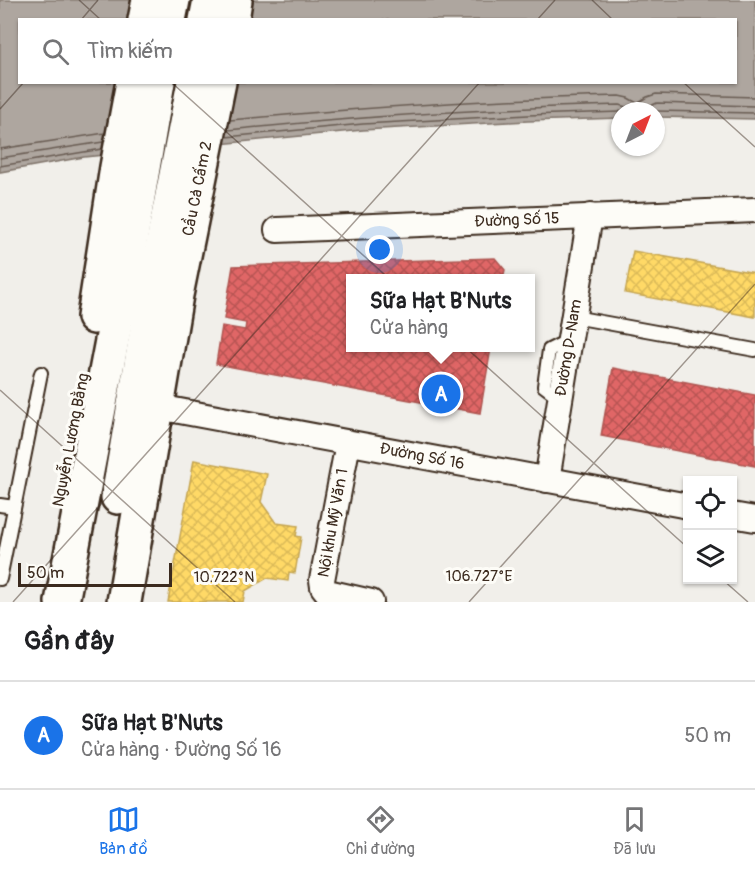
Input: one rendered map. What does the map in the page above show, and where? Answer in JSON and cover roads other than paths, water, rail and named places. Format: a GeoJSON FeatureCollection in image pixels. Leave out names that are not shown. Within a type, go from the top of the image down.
{"type":"FeatureCollection","features":[{"type":"Feature","properties":{"kind":"main road"},"geometry":{"type":"LineString","coordinates":[[145,18],[148,0]]}},
{"type":"Feature","properties":{"kind":"main road"},"geometry":{"type":"LineString","coordinates":[[169,18],[172,0]]}},
{"type":"Feature","properties":{"kind":"main road"},"geometry":{"type":"LineString","coordinates":[[206,18],[210,0]]}},
{"type":"Feature","properties":{"kind":"main road"},"geometry":{"type":"LineString","coordinates":[[232,18],[236,0]]}},
{"type":"Feature","properties":{"kind":"main road"},"geometry":{"type":"LineString","coordinates":[[124,602],[145,405],[139,286],[117,167],[133,84]]}},
{"type":"Feature","properties":{"kind":"main road"},"geometry":{"type":"LineString","coordinates":[[139,286],[158,84]]}},
{"type":"Feature","properties":{"kind":"main road","name":"Cầu Cả Cấm 2"},"geometry":{"type":"LineString","coordinates":[[139,286],[193,84]]}},
{"type":"Feature","properties":{"kind":"main road","name":"Cầu Cả Cấm 2"},"geometry":{"type":"LineString","coordinates":[[139,286],[218,84]]}},
{"type":"Feature","properties":{"kind":"main road","name":"Nguyễn Lương Bằng"},"geometry":{"type":"LineString","coordinates":[[41,602],[139,286]]}},
{"type":"Feature","properties":{"kind":"main road","name":"Nguyễn Lương Bằng"},"geometry":{"type":"LineString","coordinates":[[62,602],[139,286]]}},
{"type":"Feature","properties":{"kind":"main road"},"geometry":{"type":"LineString","coordinates":[[102,602],[145,405]]}},
{"type":"Feature","properties":{"kind":"street","name":"Đường Số 15"},"geometry":{"type":"LineString","coordinates":[[277,230],[755,210]]}},
{"type":"Feature","properties":{"kind":"street","name":"Đường D-Nam"},"geometry":{"type":"LineString","coordinates":[[548,480],[590,216]]}},
{"type":"Feature","properties":{"kind":"street","name":"Đường Số 16"},"geometry":{"type":"LineString","coordinates":[[145,405],[683,505]]}},
{"type":"Feature","properties":{"kind":"street","name":"Nội khu Mỹ Văn 1"},"geometry":{"type":"LineString","coordinates":[[348,443],[322,580],[323,587],[327,592],[371,602]]}},
{"type":"Feature","properties":{"kind":"street"},"geometry":{"type":"LineString","coordinates":[[737,516],[755,519]]}},
{"type":"Feature","properties":{"kind":"lane"},"geometry":{"type":"LineString","coordinates":[[572,328],[755,350]]}},
{"type":"Feature","properties":{"kind":"lane"},"geometry":{"type":"LineString","coordinates":[[0,579],[41,374]]}},
{"type":"Feature","properties":{"kind":"lane"},"geometry":{"type":"LineString","coordinates":[[0,505],[14,507]]}},
{"type":"Feature","properties":{"kind":"water"},"geometry":{"type":"Polygon","coordinates":[[[0,0],[755,0],[755,119],[665,117],[665,102],[611,102],[611,118],[363,130],[84,157],[0,172],[0,0]]]}},
{"type":"Feature","properties":{"kind":"place","name":"Sữa Hạt B'Nuts"},"geometry":{"type":"Point","coordinates":[441,394]}}]}
